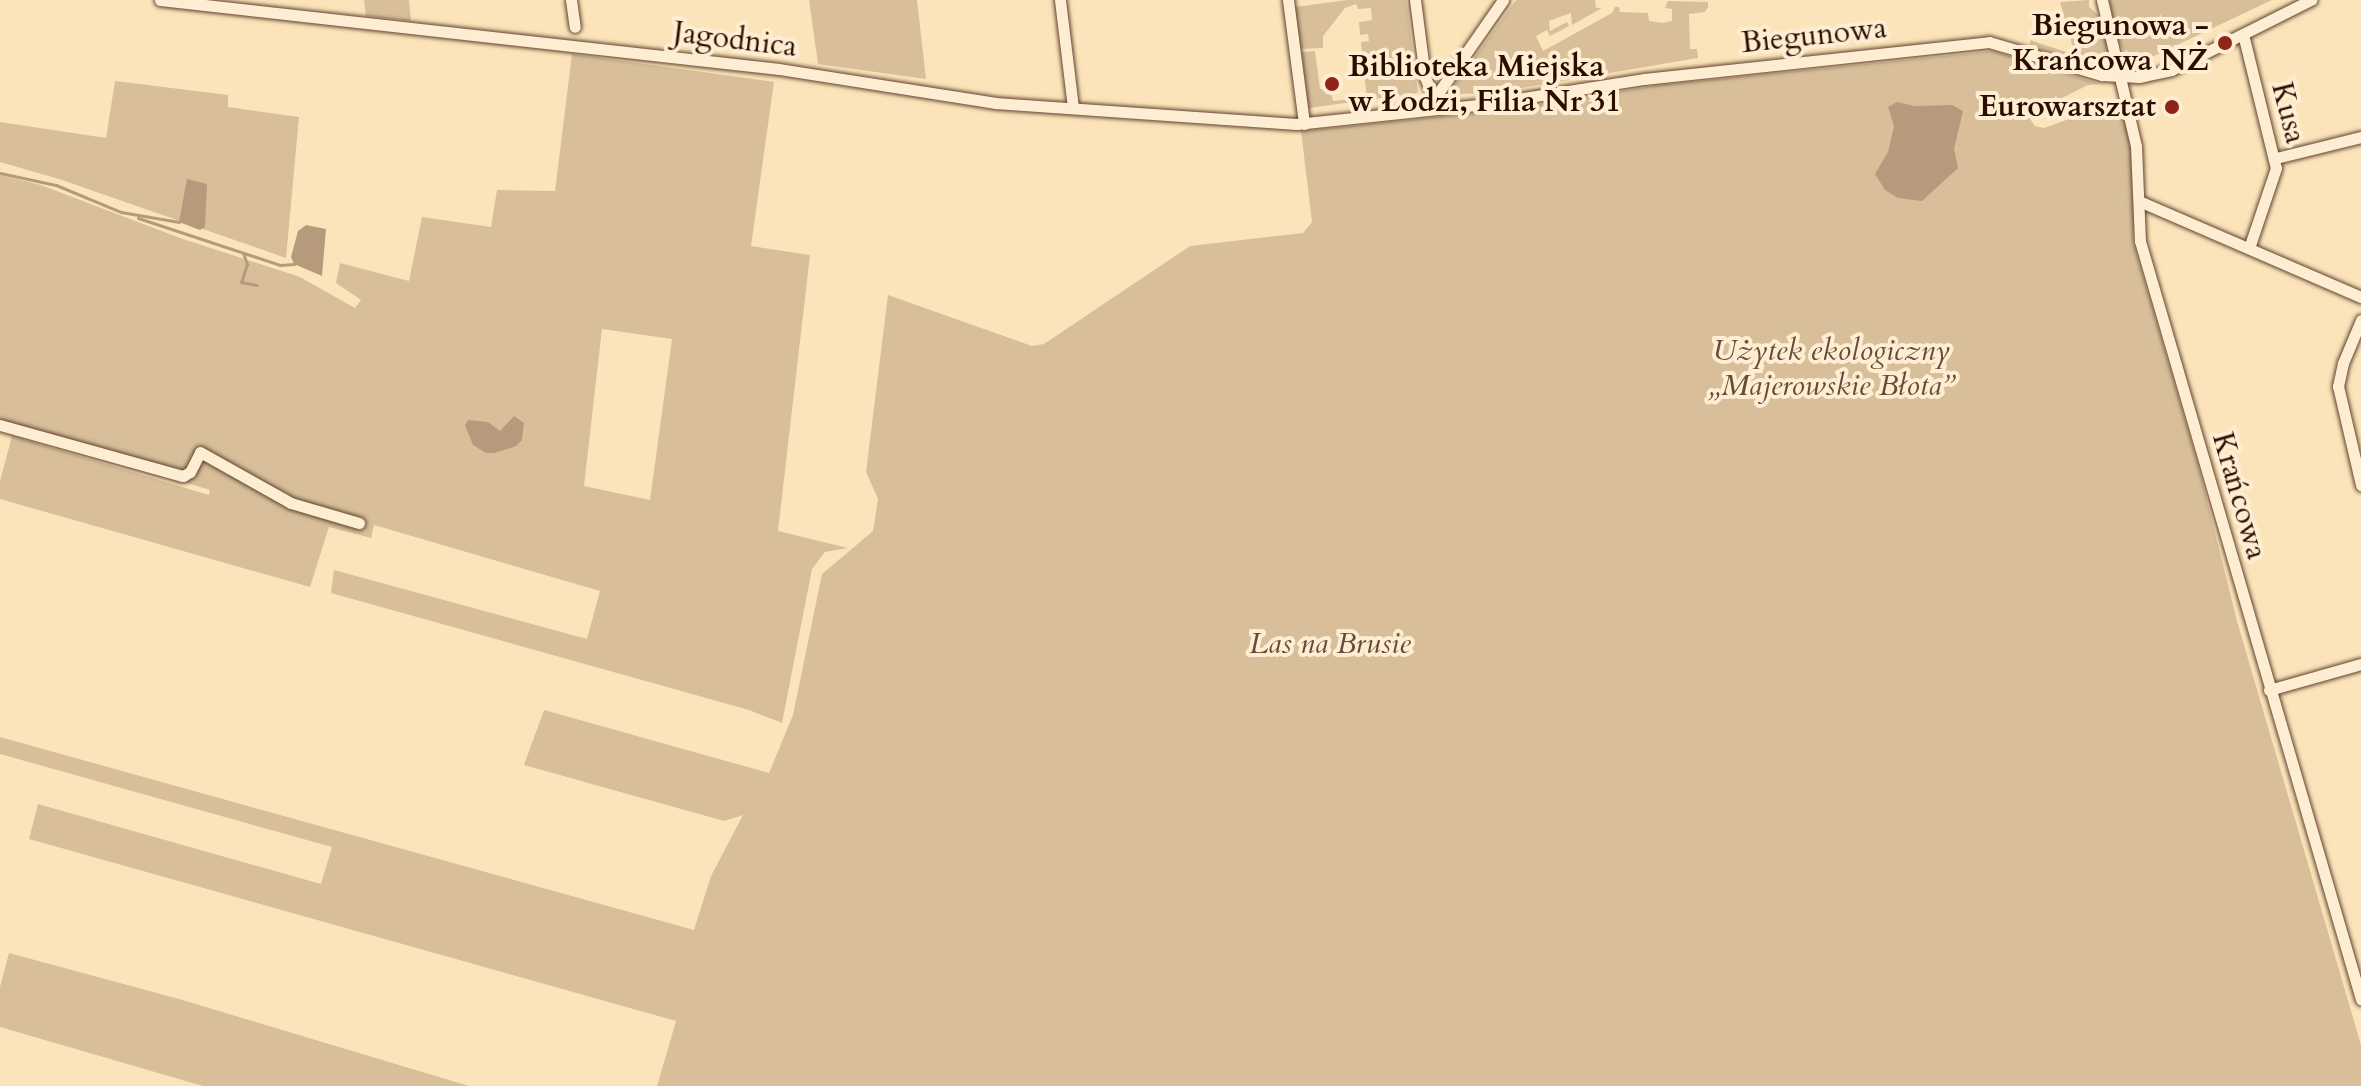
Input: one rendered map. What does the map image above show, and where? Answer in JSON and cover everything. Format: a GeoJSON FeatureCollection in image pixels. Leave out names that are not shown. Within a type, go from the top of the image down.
{"type":"FeatureCollection","features":[{"type":"Feature","properties":{"kind":"street","name":"Jagodnica"},"geometry":{"type":"LineString","coordinates":[[160,0],[779,69],[970,100],[1304,124]]}},
{"type":"Feature","properties":{"kind":"street"},"geometry":{"type":"LineString","coordinates":[[571,0],[575,27]]}},
{"type":"Feature","properties":{"kind":"street"},"geometry":{"type":"LineString","coordinates":[[1060,0],[1073,107]]}},
{"type":"Feature","properties":{"kind":"street"},"geometry":{"type":"LineString","coordinates":[[1288,0],[1304,124]]}},
{"type":"Feature","properties":{"kind":"street"},"geometry":{"type":"LineString","coordinates":[[1415,0],[1425,77],[1434,103]]}},
{"type":"Feature","properties":{"kind":"street"},"geometry":{"type":"LineString","coordinates":[[1434,103],[1503,0]]}},
{"type":"Feature","properties":{"kind":"street","name":"Krańcowa"},"geometry":{"type":"LineString","coordinates":[[2102,0],[2136,146],[2140,241],[2361,999]]}},
{"type":"Feature","properties":{"kind":"street","name":"Biegunowa"},"geometry":{"type":"LineString","coordinates":[[1304,124],[1434,103],[1504,101],[1658,77],[1992,42],[2096,74],[2120,77],[2171,70],[2311,0]]}},
{"type":"Feature","properties":{"kind":"street","name":"Kusa"},"geometry":{"type":"LineString","coordinates":[[2243,34],[2276,158],[2274,180],[2249,248]]}},
{"type":"Feature","properties":{"kind":"street"},"geometry":{"type":"LineString","coordinates":[[2276,158],[2361,137]]}},
{"type":"Feature","properties":{"kind":"street"},"geometry":{"type":"LineString","coordinates":[[2139,201],[2361,297]]}},
{"type":"Feature","properties":{"kind":"street"},"geometry":{"type":"LineString","coordinates":[[2361,320],[2343,363],[2338,386],[2361,485]]}},
{"type":"Feature","properties":{"kind":"street"},"geometry":{"type":"LineString","coordinates":[[0,425],[183,476],[190,472],[200,452],[291,503],[359,523]]}},
{"type":"Feature","properties":{"kind":"street"},"geometry":{"type":"LineString","coordinates":[[2269,690],[2361,664]]}},
{"type":"Feature","properties":{"kind":"green space"},"geometry":{"type":"Polygon","coordinates":[[[364,0],[409,0],[411,21],[366,16],[364,0]]]}},
{"type":"Feature","properties":{"kind":"green space"},"geometry":{"type":"Polygon","coordinates":[[[809,0],[917,0],[926,79],[818,64],[809,0]]]}},
{"type":"Feature","properties":{"kind":"green space"},"geometry":{"type":"Polygon","coordinates":[[[1347,0],[1406,0],[1418,93],[1367,100],[1361,42],[1369,41],[1368,34],[1360,35],[1359,22],[1372,20],[1371,8],[1358,9],[1356,4],[1345,8],[1323,36],[1323,48],[1301,49],[1295,7],[1347,0]]]}},
{"type":"Feature","properties":{"kind":"green space"},"geometry":{"type":"Polygon","coordinates":[[[1516,0],[1595,0],[1596,8],[1602,8],[1572,25],[1571,13],[1549,21],[1550,31],[1567,22],[1569,26],[1550,36],[1547,30],[1536,36],[1543,51],[1612,13],[1615,7],[1619,7],[1620,12],[1648,13],[1649,21],[1663,23],[1672,21],[1672,9],[1665,8],[1668,1],[1708,2],[1708,7],[1705,12],[1689,14],[1690,49],[1697,49],[1698,58],[1492,93],[1455,94],[1453,87],[1516,0]]]}},
{"type":"Feature","properties":{"kind":"green space"},"geometry":{"type":"Polygon","coordinates":[[[2089,0],[2089,7],[2103,19],[2113,68],[2102,70],[2030,47],[2030,40],[2075,55],[2060,2],[2089,0]]]}},
{"type":"Feature","properties":{"kind":"green space"},"geometry":{"type":"Polygon","coordinates":[[[2109,0],[2272,0],[2139,63],[2125,53],[2117,38],[2109,0]]]}},
{"type":"Feature","properties":{"kind":"green space"},"geometry":{"type":"Polygon","coordinates":[[[1315,51],[1320,89],[1331,90],[1333,101],[1359,98],[1360,101],[1309,108],[1301,52],[1315,51]]]}},
{"type":"Feature","properties":{"kind":"green space","name":"Las na Brusie"},"geometry":{"type":"Polygon","coordinates":[[[1993,51],[2100,84],[2088,85],[2040,109],[2030,119],[2035,126],[2044,128],[2097,109],[2118,115],[2126,121],[2135,185],[2133,241],[2198,464],[2237,621],[2361,1045],[2361,1086],[657,1086],[676,1021],[29,839],[38,804],[321,884],[332,847],[0,754],[0,737],[694,930],[711,876],[743,815],[724,821],[524,765],[544,710],[769,773],[793,715],[822,574],[873,531],[878,499],[866,472],[888,295],[1032,346],[1044,344],[1190,246],[1303,233],[1312,222],[1301,131],[1492,112],[1660,85],[1993,51]]]}},
{"type":"Feature","properties":{"kind":"green space"},"geometry":{"type":"Polygon","coordinates":[[[572,54],[774,82],[751,246],[810,255],[778,531],[848,548],[825,552],[812,569],[782,723],[749,710],[331,593],[334,570],[587,639],[600,591],[374,525],[371,538],[329,527],[310,587],[0,499],[0,481],[12,436],[209,495],[210,490],[0,427],[0,175],[41,185],[180,238],[300,277],[355,308],[361,300],[336,283],[340,263],[409,281],[422,217],[491,227],[497,190],[555,191],[572,54]],[[602,329],[584,486],[650,500],[672,339],[602,329]]]}},
{"type":"Feature","properties":{"kind":"green space"},"geometry":{"type":"Polygon","coordinates":[[[115,81],[228,95],[228,107],[299,117],[286,258],[59,179],[0,162],[0,122],[106,138],[115,81]]]}},
{"type":"Feature","properties":{"kind":"green space"},"geometry":{"type":"Polygon","coordinates":[[[9,953],[179,999],[469,1086],[203,1086],[0,1027],[0,987],[9,953]]]}},
{"type":"Feature","properties":{"kind":"shaded area"},"geometry":{"type":"Polygon","coordinates":[[[1897,102],[1915,106],[1952,105],[1963,111],[1954,149],[1958,168],[1922,201],[1898,198],[1885,190],[1875,174],[1888,152],[1894,126],[1888,107],[1897,102]]]}},
{"type":"Feature","properties":{"kind":"shaded area"},"geometry":{"type":"Polygon","coordinates":[[[187,179],[207,184],[205,227],[200,230],[179,222],[187,179]]]}},
{"type":"Feature","properties":{"kind":"shaded area"},"geometry":{"type":"Polygon","coordinates":[[[306,225],[326,229],[322,276],[294,264],[291,257],[298,231],[306,225]]]}},
{"type":"Feature","properties":{"kind":"shaded area"},"geometry":{"type":"Polygon","coordinates":[[[514,416],[524,423],[522,440],[516,446],[486,453],[473,445],[465,425],[468,420],[488,422],[500,431],[514,416]]]}},
{"type":"Feature","properties":{"kind":"waterway"},"geometry":{"type":"LineString","coordinates":[[0,173],[56,185],[121,212],[179,222]]}},
{"type":"Feature","properties":{"kind":"waterway"},"geometry":{"type":"LineString","coordinates":[[138,218],[280,265],[294,264]]}},
{"type":"Feature","properties":{"kind":"waterway"},"geometry":{"type":"LineString","coordinates":[[243,253],[247,264],[241,282],[257,285]]}},
{"type":"Feature","properties":{"kind":"place","name":"Biegunowa - Krańcowa NŻ"},"geometry":{"type":"Point","coordinates":[2225,43]}},
{"type":"Feature","properties":{"kind":"place","name":"Biblioteka Miejska w Łodzi, Filia Nr 31"},"geometry":{"type":"Point","coordinates":[1332,84]}},
{"type":"Feature","properties":{"kind":"place","name":"Eurowarsztat"},"geometry":{"type":"Point","coordinates":[2172,107]}},
{"type":"Feature","properties":{"kind":"park label","name":"Użytek ekologiczny „Majerowskie Błota”"},"geometry":{"type":"Point","coordinates":[1831,368]}}]}
